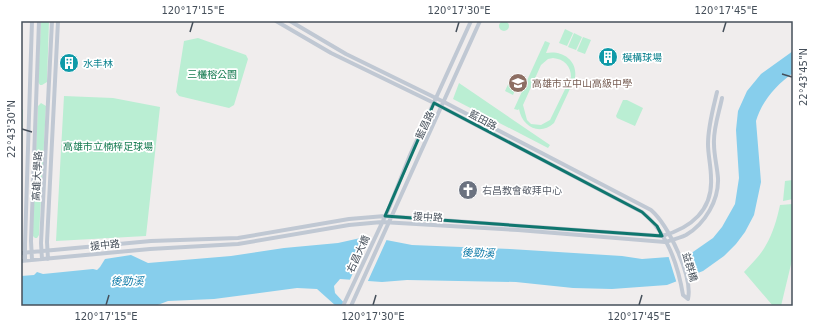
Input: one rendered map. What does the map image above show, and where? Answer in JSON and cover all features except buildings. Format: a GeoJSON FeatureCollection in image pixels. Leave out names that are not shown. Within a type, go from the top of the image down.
{"type":"FeatureCollection","features":[{"type":"Feature","properties":{"kind":"street","name":"高雄大學路"},"geometry":{"type":"LineString","coordinates":[[23,261],[32,21]]}},
{"type":"Feature","properties":{"kind":"street","name":"高雄大學路"},"geometry":{"type":"LineString","coordinates":[[32,260],[38,21]]}},
{"type":"Feature","properties":{"kind":"street","name":"高雄大學路"},"geometry":{"type":"LineString","coordinates":[[42,259],[52,21]]}},
{"type":"Feature","properties":{"kind":"street","name":"高雄大學路"},"geometry":{"type":"LineString","coordinates":[[48,259],[58,21]]}},
{"type":"Feature","properties":{"kind":"street","name":"藍田路"},"geometry":{"type":"LineString","coordinates":[[276,21],[331,53],[442,107],[642,212],[657,226],[669,248]]}},
{"type":"Feature","properties":{"kind":"street","name":"藍田路"},"geometry":{"type":"LineString","coordinates":[[290,21],[346,54],[437,98],[644,206],[658,216],[675,246]]}},
{"type":"Feature","properties":{"kind":"street","name":"藍昌路"},"geometry":{"type":"LineString","coordinates":[[376,233],[472,21]]}},
{"type":"Feature","properties":{"kind":"street","name":"藍昌路"},"geometry":{"type":"LineString","coordinates":[[383,235],[480,21]]}},
{"type":"Feature","properties":{"kind":"street","name":"援中路"},"geometry":{"type":"LineString","coordinates":[[23,253],[151,241],[238,238],[350,219],[385,216],[662,236],[682,229],[692,223],[699,215],[710,194],[711,177],[708,153],[708,132],[717,92]]}},
{"type":"Feature","properties":{"kind":"street","name":"援中路"},"geometry":{"type":"LineString","coordinates":[[23,261],[150,249],[238,244],[349,225],[382,222],[518,230],[665,242],[686,235],[695,228],[705,218],[716,196],[718,177],[714,143],[722,98]]}},
{"type":"Feature","properties":{"kind":"street","name":"右昌大橋"},"geometry":{"type":"LineString","coordinates":[[344,304],[376,233]]}},
{"type":"Feature","properties":{"kind":"street","name":"右昌大橋"},"geometry":{"type":"LineString","coordinates":[[351,306],[383,235]]}},
{"type":"Feature","properties":{"kind":"street","name":"益群橋"},"geometry":{"type":"LineString","coordinates":[[669,248],[678,271],[683,295],[688,299],[689,294],[683,267],[675,246]]}},
{"type":"Feature","properties":{"kind":"highlighted area"},"geometry":{"type":"Polygon","coordinates":[[[434,103],[642,212],[657,226],[662,236],[385,216],[434,103]]]}},
{"type":"Feature","properties":{"kind":"green space"},"geometry":{"type":"Polygon","coordinates":[[[41,21],[49,21],[47,82],[40,85],[38,82],[41,21]]]}},
{"type":"Feature","properties":{"kind":"green space"},"geometry":{"type":"Polygon","coordinates":[[[502,21],[506,21],[508,22],[508,30],[502,31],[499,28],[499,24],[502,21]]]}},
{"type":"Feature","properties":{"kind":"green space"},"geometry":{"type":"Polygon","coordinates":[[[565,29],[573,33],[567,46],[559,43],[565,29]]]}},
{"type":"Feature","properties":{"kind":"green space"},"geometry":{"type":"Polygon","coordinates":[[[574,33],[582,37],[576,50],[568,47],[574,33]]]}},
{"type":"Feature","properties":{"kind":"green space"},"geometry":{"type":"Polygon","coordinates":[[[583,37],[591,40],[585,54],[577,51],[583,37]]]}},
{"type":"Feature","properties":{"kind":"green space","name":"三欉榕公園"},"geometry":{"type":"Polygon","coordinates":[[[198,38],[246,55],[248,59],[234,105],[229,108],[179,96],[176,92],[184,41],[198,38]]]}},
{"type":"Feature","properties":{"kind":"green space"},"geometry":{"type":"Polygon","coordinates":[[[545,41],[550,43],[546,53],[558,53],[568,58],[574,66],[575,72],[575,78],[554,123],[543,129],[532,128],[524,121],[519,109],[514,109],[545,41]],[[548,59],[541,65],[523,105],[527,120],[531,124],[541,125],[550,120],[571,77],[568,66],[564,62],[557,59],[548,59]]]}},
{"type":"Feature","properties":{"kind":"green space"},"geometry":{"type":"Polygon","coordinates":[[[510,80],[518,83],[513,95],[505,91],[510,80]]]}},
{"type":"Feature","properties":{"kind":"green space"},"geometry":{"type":"Polygon","coordinates":[[[459,83],[550,145],[548,148],[453,99],[459,83]]]}},
{"type":"Feature","properties":{"kind":"green space","name":"高雄市立楠梓足球場"},"geometry":{"type":"Polygon","coordinates":[[[64,96],[113,98],[160,107],[146,236],[56,241],[64,96]]]}},
{"type":"Feature","properties":{"kind":"green space"},"geometry":{"type":"Polygon","coordinates":[[[623,100],[627,100],[643,108],[635,126],[617,118],[616,116],[623,100]]]}},
{"type":"Feature","properties":{"kind":"green space"},"geometry":{"type":"Polygon","coordinates":[[[41,103],[46,106],[39,235],[35,238],[32,235],[38,106],[41,103]]]}},
{"type":"Feature","properties":{"kind":"green space"},"geometry":{"type":"Polygon","coordinates":[[[21,108],[23,110],[21,192],[21,108]]]}},
{"type":"Feature","properties":{"kind":"green space"},"geometry":{"type":"Polygon","coordinates":[[[793,180],[793,199],[783,201],[785,181],[793,180]]]}},
{"type":"Feature","properties":{"kind":"green space"},"geometry":{"type":"Polygon","coordinates":[[[793,204],[793,256],[781,306],[773,306],[744,272],[764,249],[774,226],[780,205],[793,204]]]}},
{"type":"Feature","properties":{"kind":"water","name":"後勁溪"},"geometry":{"type":"Polygon","coordinates":[[[793,51],[793,73],[770,94],[756,121],[761,182],[754,215],[745,232],[724,256],[703,271],[667,285],[612,289],[573,288],[516,282],[407,280],[382,282],[340,279],[334,286],[335,293],[347,306],[336,306],[317,289],[297,288],[214,299],[168,301],[155,306],[21,306],[21,276],[34,275],[37,272],[43,274],[93,269],[97,270],[105,259],[131,255],[148,263],[231,256],[284,248],[338,243],[365,237],[412,245],[510,249],[622,256],[642,259],[690,254],[713,238],[722,227],[735,204],[739,178],[736,130],[738,111],[747,91],[761,74],[793,51]]]}},
{"type":"Feature","properties":{"kind":"pier"},"geometry":{"type":"Polygon","coordinates":[[[369,236],[387,239],[367,283],[349,282],[369,236]]]}},
{"type":"Feature","properties":{"kind":"pier"},"geometry":{"type":"Polygon","coordinates":[[[683,254],[691,278],[677,284],[668,255],[683,254]]]}},
{"type":"Feature","properties":{"kind":"place","name":"模構球場"},"geometry":{"type":"Point","coordinates":[608,57]}},
{"type":"Feature","properties":{"kind":"place","name":"水丰林"},"geometry":{"type":"Point","coordinates":[69,63]}},
{"type":"Feature","properties":{"kind":"place","name":"高雄市立中山高級中學"},"geometry":{"type":"Point","coordinates":[518,83]}},
{"type":"Feature","properties":{"kind":"place","name":"右昌教會敬拜中心"},"geometry":{"type":"Point","coordinates":[468,190]}}]}
